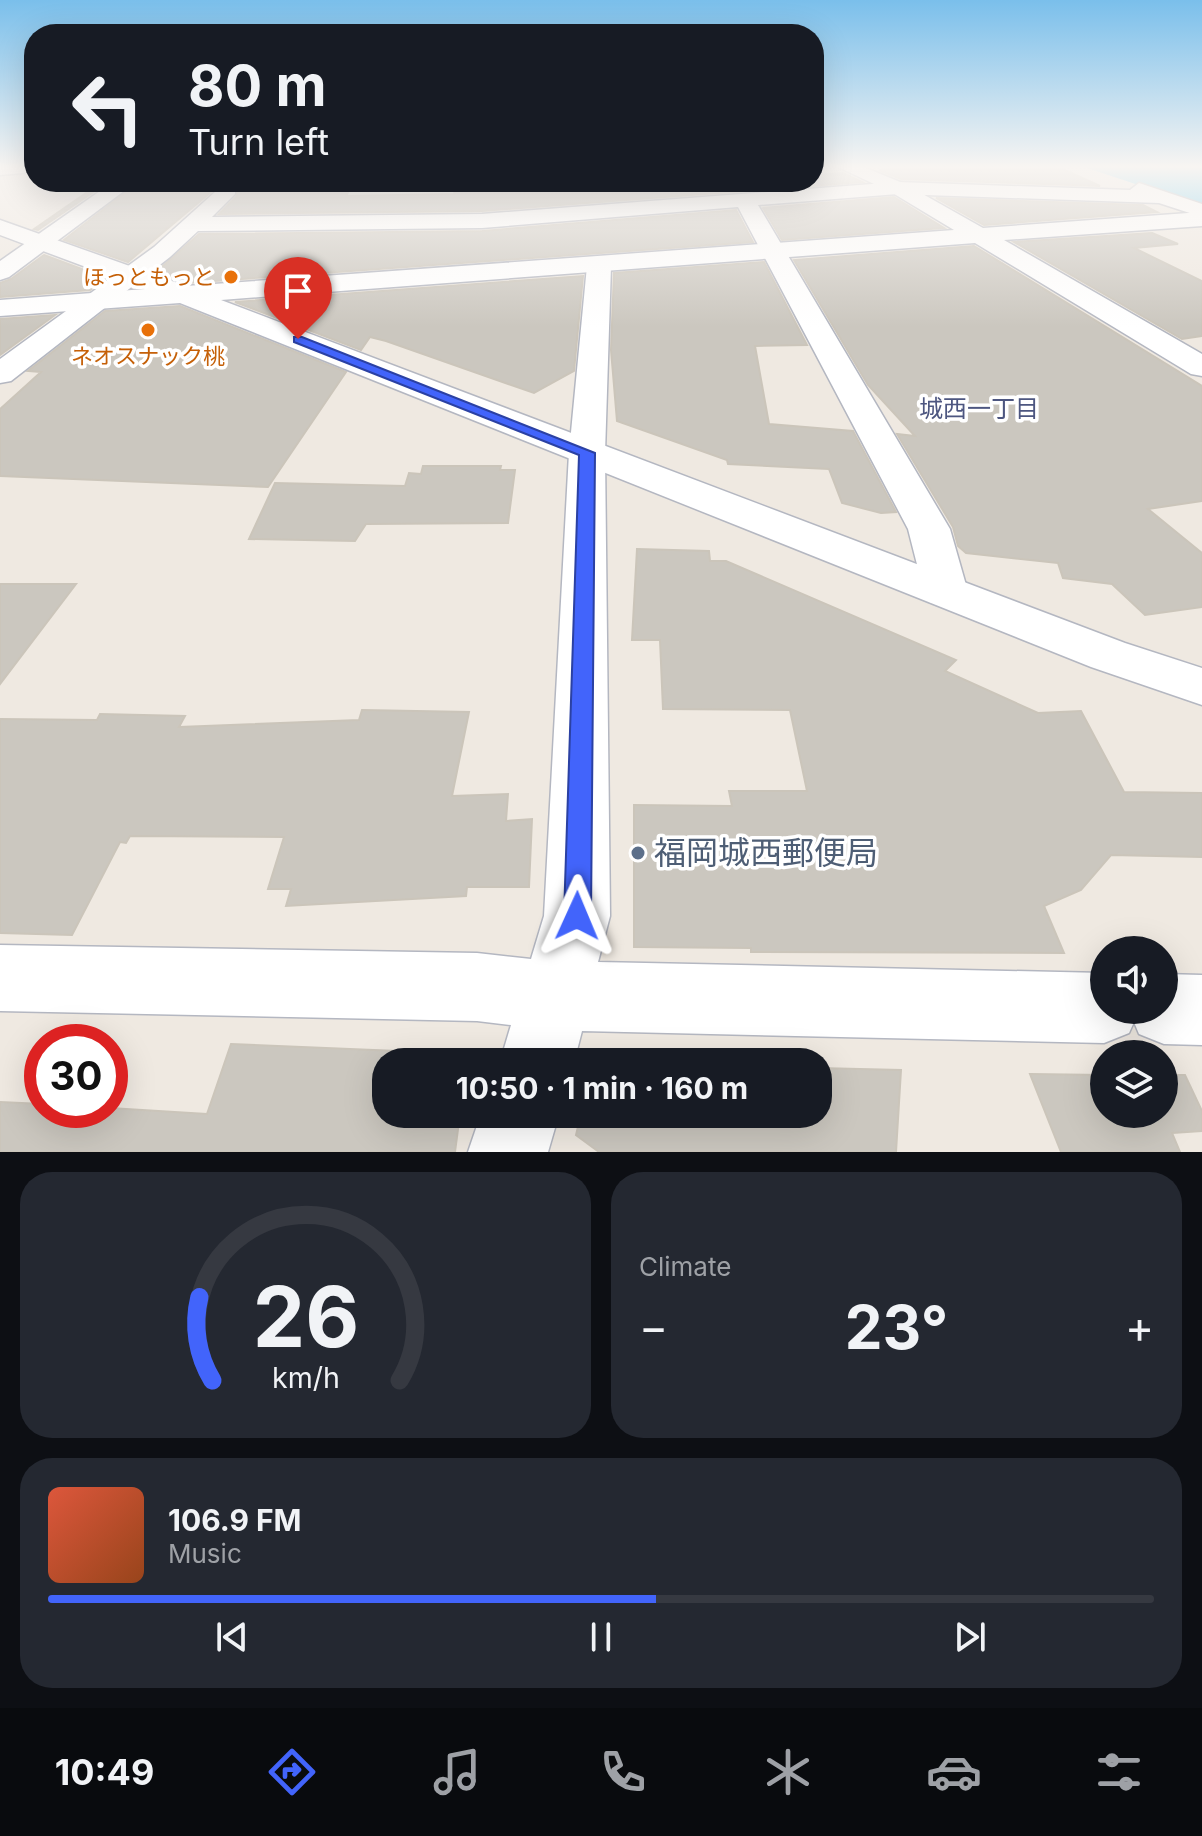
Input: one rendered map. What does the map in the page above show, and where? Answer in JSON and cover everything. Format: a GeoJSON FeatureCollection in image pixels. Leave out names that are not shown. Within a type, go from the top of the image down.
{"type":"FeatureCollection","features":[{"type":"Feature","properties":{"kind":"street"},"geometry":{"type":"LineString","coordinates":[[0,272],[74,220]]}},
{"type":"Feature","properties":{"kind":"street"},"geometry":{"type":"LineString","coordinates":[[0,374],[201,220]]}},
{"type":"Feature","properties":{"kind":"street"},"geometry":{"type":"LineString","coordinates":[[197,224],[497,220]]}},
{"type":"Feature","properties":{"kind":"street"},"geometry":{"type":"LineString","coordinates":[[756,220],[929,529],[946,592]]}},
{"type":"Feature","properties":{"kind":"street"},"geometry":{"type":"LineString","coordinates":[[954,220],[1202,367]]}},
{"type":"Feature","properties":{"kind":"street"},"geometry":{"type":"LineString","coordinates":[[0,308],[1193,220]]}},
{"type":"Feature","properties":{"kind":"street"},"geometry":{"type":"LineString","coordinates":[[0,227],[182,294],[946,592],[1202,687]]}},
{"type":"Feature","properties":{"kind":"street"},"geometry":{"type":"LineString","coordinates":[[541,1048],[558,996],[577,916],[587,453],[599,266]]}},
{"type":"Feature","properties":{"kind":"street"},"geometry":{"type":"LineString","coordinates":[[0,978],[477,987],[558,996],[1090,1008]]}},
{"type":"Feature","properties":{"kind":"street"},"geometry":{"type":"LineString","coordinates":[[1178,1009],[1202,1010]]}},
{"type":"Feature","properties":{"kind":"street"},"geometry":{"type":"LineString","coordinates":[[508,1152],[516,1128]]}},
{"type":"Feature","properties":{"kind":"building"},"geometry":{"type":"Polygon","coordinates":[[[47,220],[53,220],[38,230],[34,229],[47,220]]]}},
{"type":"Feature","properties":{"kind":"building"},"geometry":{"type":"Polygon","coordinates":[[[90,220],[178,220],[128,262],[64,240],[90,220]]]}},
{"type":"Feature","properties":{"kind":"building"},"geometry":{"type":"Polygon","coordinates":[[[618,220],[741,220],[753,242],[186,283],[156,272],[199,234],[482,231],[618,220]]]}},
{"type":"Feature","properties":{"kind":"building"},"geometry":{"type":"Polygon","coordinates":[[[770,220],[931,220],[944,228],[782,240],[770,220]]]}},
{"type":"Feature","properties":{"kind":"building"},"geometry":{"type":"Polygon","coordinates":[[[975,220],[1054,220],[984,225],[975,220]]]}},
{"type":"Feature","properties":{"kind":"building"},"geometry":{"type":"Polygon","coordinates":[[[1152,233],[1178,244],[1134,248],[1202,281],[1202,336],[1182,339],[1014,242],[1152,233]]]}},
{"type":"Feature","properties":{"kind":"building"},"geometry":{"type":"Polygon","coordinates":[[[974,246],[1202,386],[1202,501],[1148,509],[1202,553],[1202,607],[1145,615],[1112,584],[1063,578],[1058,563],[966,553],[958,546],[953,527],[897,434],[915,436],[868,385],[794,260],[974,246]]]}},
{"type":"Feature","properties":{"kind":"building"},"geometry":{"type":"Polygon","coordinates":[[[44,255],[106,278],[90,290],[0,297],[0,283],[11,279],[44,255]]]}},
{"type":"Feature","properties":{"kind":"building"},"geometry":{"type":"Polygon","coordinates":[[[764,262],[807,345],[755,346],[769,424],[853,431],[896,512],[881,513],[842,503],[829,469],[728,464],[727,460],[617,421],[611,350],[614,273],[764,262]]]}},
{"type":"Feature","properties":{"kind":"building"},"geometry":{"type":"Polygon","coordinates":[[[583,276],[574,371],[534,393],[370,337],[361,350],[235,302],[583,276]]]}},
{"type":"Feature","properties":{"kind":"building"},"geometry":{"type":"Polygon","coordinates":[[[180,306],[346,372],[268,487],[0,476],[0,409],[41,372],[28,371],[105,311],[180,306]]]}},
{"type":"Feature","properties":{"kind":"building"},"geometry":{"type":"Polygon","coordinates":[[[55,315],[0,355],[0,319],[55,315]]]}},
{"type":"Feature","properties":{"kind":"building"},"geometry":{"type":"Polygon","coordinates":[[[423,466],[501,466],[500,470],[515,470],[508,523],[366,524],[355,541],[249,539],[275,483],[405,486],[409,473],[421,474],[423,466]]]}},
{"type":"Feature","properties":{"kind":"building"},"geometry":{"type":"Polygon","coordinates":[[[637,549],[709,551],[710,561],[726,561],[956,660],[945,671],[1038,713],[1081,711],[1124,792],[1202,793],[1202,857],[1111,855],[1081,890],[1044,906],[1064,953],[751,952],[751,948],[634,947],[634,805],[732,806],[729,791],[807,791],[790,710],[663,709],[660,640],[632,640],[637,549]]]}},
{"type":"Feature","properties":{"kind":"building"},"geometry":{"type":"Polygon","coordinates":[[[0,584],[76,584],[0,684],[0,584]]]}},
{"type":"Feature","properties":{"kind":"building"},"geometry":{"type":"Polygon","coordinates":[[[362,710],[469,712],[452,796],[508,794],[506,821],[532,819],[529,887],[467,887],[466,896],[286,906],[291,889],[268,889],[284,837],[130,836],[126,843],[120,842],[72,935],[0,933],[0,719],[97,720],[100,714],[185,716],[179,727],[359,720],[362,710]]]}},
{"type":"Feature","properties":{"kind":"building"},"geometry":{"type":"Polygon","coordinates":[[[231,1044],[372,1050],[372,1128],[458,1128],[455,1152],[0,1152],[0,1102],[24,1103],[24,1128],[128,1128],[128,1109],[207,1114],[231,1044]]]}},
{"type":"Feature","properties":{"kind":"building"},"geometry":{"type":"Polygon","coordinates":[[[832,1068],[901,1070],[896,1152],[599,1152],[576,1135],[578,1128],[832,1128],[832,1068]]]}},
{"type":"Feature","properties":{"kind":"building"},"geometry":{"type":"Polygon","coordinates":[[[1030,1074],[1090,1075],[1090,1128],[1178,1128],[1178,1075],[1185,1075],[1202,1111],[1202,1131],[1172,1133],[1180,1152],[1061,1152],[1030,1074]]]}},
{"type":"Feature","properties":{"kind":"place","name":"ほっともっと"},"geometry":{"type":"Point","coordinates":[231,277]}},
{"type":"Feature","properties":{"kind":"place","name":"ネオスナック桃"},"geometry":{"type":"Point","coordinates":[148,330]}},
{"type":"Feature","properties":{"kind":"place","name":"福岡城西郵便局"},"geometry":{"type":"Point","coordinates":[638,853]}},
{"type":"Feature","properties":{"kind":"district","name":"城西一丁目"},"geometry":{"type":"Point","coordinates":[979,409]}},
{"type":"Feature","properties":{"kind":"route"},"geometry":{"type":"LineString","coordinates":[[298,339],[587,453],[577,916]]}}]}
